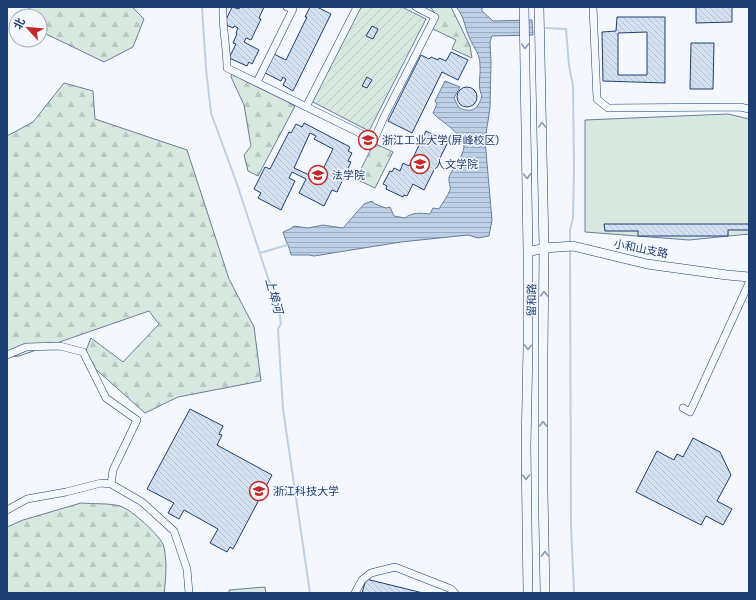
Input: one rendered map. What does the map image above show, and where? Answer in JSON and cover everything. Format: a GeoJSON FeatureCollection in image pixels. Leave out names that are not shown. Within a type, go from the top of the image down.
{"type":"FeatureCollection","features":[{"type":"Feature","properties":{"kind":"main road","name":"留和路"},"geometry":{"type":"LineString","coordinates":[[524,7],[528,252],[526,447],[528,593]]}},
{"type":"Feature","properties":{"kind":"main road","name":"留和路"},"geometry":{"type":"LineString","coordinates":[[539,7],[544,248],[543,355],[545,593]]}},
{"type":"Feature","properties":{"kind":"main road","name":"小和山支路"},"geometry":{"type":"LineString","coordinates":[[528,252],[544,248],[570,247],[647,264],[726,276],[749,277]]}},
{"type":"Feature","properties":{"kind":"street"},"geometry":{"type":"LineString","coordinates":[[223,7],[222,17],[227,55],[227,68],[374,140],[384,117],[435,17],[416,7]]}},
{"type":"Feature","properties":{"kind":"street"},"geometry":{"type":"LineString","coordinates":[[257,82],[293,10],[287,7]]}},
{"type":"Feature","properties":{"kind":"street"},"geometry":{"type":"LineString","coordinates":[[306,106],[357,7]]}},
{"type":"Feature","properties":{"kind":"street"},"geometry":{"type":"LineString","coordinates":[[593,7],[597,99],[608,108],[733,107],[749,109]]}},
{"type":"Feature","properties":{"kind":"street"},"geometry":{"type":"LineString","coordinates":[[684,408],[690,412],[749,283]]}},
{"type":"Feature","properties":{"kind":"street"},"geometry":{"type":"LineString","coordinates":[[7,355],[26,347],[60,346],[83,352],[106,398],[137,420],[114,470],[111,484]]}},
{"type":"Feature","properties":{"kind":"street"},"geometry":{"type":"LineString","coordinates":[[7,510],[27,499],[66,492],[101,483],[111,484],[142,502],[174,532],[187,569],[189,593]]}},
{"type":"Feature","properties":{"kind":"street"},"geometry":{"type":"LineString","coordinates":[[355,593],[362,580],[371,574],[395,567],[451,589],[455,593]]}},
{"type":"Feature","properties":{"kind":"green space"},"geometry":{"type":"Polygon","coordinates":[[[132,7],[144,19],[133,47],[104,62],[48,35],[48,8],[30,8],[132,7]]]}},
{"type":"Feature","properties":{"kind":"green space"},"geometry":{"type":"Polygon","coordinates":[[[359,7],[402,7],[426,19],[369,131],[311,101],[359,7]]]}},
{"type":"Feature","properties":{"kind":"green space"},"geometry":{"type":"Polygon","coordinates":[[[429,7],[451,7],[470,46],[472,58],[452,49],[456,40],[431,28],[437,17],[429,7]]]}},
{"type":"Feature","properties":{"kind":"green space"},"geometry":{"type":"Polygon","coordinates":[[[232,72],[295,106],[258,176],[248,171],[244,155],[251,146],[244,105],[231,77],[232,72]]]}},
{"type":"Feature","properties":{"kind":"green space"},"geometry":{"type":"Polygon","coordinates":[[[64,83],[93,91],[95,119],[187,150],[229,279],[254,327],[261,381],[178,397],[145,413],[83,358],[91,338],[123,362],[159,324],[149,311],[19,356],[7,357],[7,136],[33,122],[64,83]]]}},
{"type":"Feature","properties":{"kind":"green space"},"geometry":{"type":"Polygon","coordinates":[[[728,114],[749,119],[749,234],[689,240],[585,232],[585,120],[728,114]]]}},
{"type":"Feature","properties":{"kind":"green space"},"geometry":{"type":"Polygon","coordinates":[[[374,143],[393,152],[375,188],[356,179],[374,143]]]}},
{"type":"Feature","properties":{"kind":"green space"},"geometry":{"type":"Polygon","coordinates":[[[81,503],[120,506],[131,512],[152,530],[162,542],[164,547],[166,570],[164,593],[7,593],[7,527],[23,520],[81,503]]]}},
{"type":"Feature","properties":{"kind":"green space"},"geometry":{"type":"Polygon","coordinates":[[[265,587],[266,593],[229,593],[229,590],[265,587]]]}},
{"type":"Feature","properties":{"kind":"water"},"geometry":{"type":"Polygon","coordinates":[[[456,7],[482,7],[482,11],[493,21],[532,20],[533,35],[492,36],[490,42],[490,108],[485,140],[492,220],[489,236],[478,238],[468,235],[401,242],[314,256],[291,255],[283,232],[294,226],[308,228],[323,225],[343,228],[364,204],[372,201],[375,204],[386,208],[390,207],[394,216],[405,218],[420,213],[430,214],[433,208],[439,209],[450,190],[449,177],[462,154],[464,147],[460,137],[452,128],[433,113],[437,104],[435,101],[445,81],[460,87],[454,98],[459,108],[468,110],[474,109],[479,104],[482,96],[480,88],[480,61],[468,35],[463,18],[456,7]]]}},
{"type":"Feature","properties":{"kind":"building"},"geometry":{"type":"Polygon","coordinates":[[[232,7],[239,9],[240,7],[264,7],[259,18],[261,19],[251,40],[246,38],[244,42],[259,50],[252,64],[249,62],[247,66],[229,58],[236,44],[233,43],[238,28],[234,26],[233,28],[224,24],[232,7]]]}},
{"type":"Feature","properties":{"kind":"building"},"geometry":{"type":"Polygon","coordinates":[[[310,7],[317,7],[331,14],[293,91],[283,85],[286,79],[283,77],[281,81],[265,73],[274,54],[286,60],[307,17],[305,17],[310,7]]]}},
{"type":"Feature","properties":{"kind":"building"},"geometry":{"type":"Polygon","coordinates":[[[696,7],[732,7],[732,22],[696,23],[696,7]]]}},
{"type":"Feature","properties":{"kind":"building"},"geometry":{"type":"Polygon","coordinates":[[[617,17],[665,17],[665,83],[603,81],[602,32],[616,31],[617,17]],[[647,32],[618,33],[618,75],[647,75],[647,32]]]}},
{"type":"Feature","properties":{"kind":"building"},"geometry":{"type":"Polygon","coordinates":[[[372,26],[378,29],[373,39],[366,36],[372,26]]]}},
{"type":"Feature","properties":{"kind":"building"},"geometry":{"type":"Polygon","coordinates":[[[691,43],[714,43],[713,89],[690,89],[691,43]]]}},
{"type":"Feature","properties":{"kind":"building"},"geometry":{"type":"Polygon","coordinates":[[[451,52],[468,60],[458,80],[442,72],[412,133],[388,121],[421,55],[429,59],[431,57],[446,61],[451,52]]]}},
{"type":"Feature","properties":{"kind":"building"},"geometry":{"type":"Polygon","coordinates":[[[367,77],[372,80],[367,88],[362,86],[367,77]]]}},
{"type":"Feature","properties":{"kind":"building"},"geometry":{"type":"Polygon","coordinates":[[[463,87],[471,87],[477,93],[477,101],[471,107],[463,107],[457,101],[457,93],[463,87]]]}},
{"type":"Feature","properties":{"kind":"building"},"geometry":{"type":"Polygon","coordinates":[[[304,123],[350,147],[348,151],[352,153],[348,161],[351,162],[337,192],[332,190],[324,206],[299,193],[306,179],[292,172],[289,178],[295,181],[281,210],[258,198],[261,193],[254,189],[265,167],[270,169],[289,132],[291,133],[296,124],[302,127],[304,123]],[[310,133],[294,168],[318,179],[333,149],[314,139],[316,136],[310,133]]]}},
{"type":"Feature","properties":{"kind":"building"},"geometry":{"type":"Polygon","coordinates":[[[426,131],[448,142],[424,190],[413,184],[407,196],[404,195],[403,197],[386,189],[387,186],[383,184],[390,171],[392,172],[394,168],[400,171],[403,163],[409,166],[426,131]]]}},
{"type":"Feature","properties":{"kind":"building"},"geometry":{"type":"Polygon","coordinates":[[[604,224],[749,224],[749,230],[728,230],[728,236],[638,236],[638,231],[605,231],[604,224]]]}},
{"type":"Feature","properties":{"kind":"building"},"geometry":{"type":"Polygon","coordinates":[[[190,409],[223,426],[219,434],[222,435],[217,445],[272,475],[233,549],[230,547],[227,552],[210,543],[218,529],[184,510],[179,519],[168,513],[174,503],[147,489],[190,409]]]}},
{"type":"Feature","properties":{"kind":"building"},"geometry":{"type":"Polygon","coordinates":[[[693,438],[720,452],[731,475],[717,501],[732,509],[723,525],[706,516],[701,525],[636,492],[657,451],[674,460],[677,454],[683,457],[693,438]]]}},
{"type":"Feature","properties":{"kind":"building"},"geometry":{"type":"Polygon","coordinates":[[[366,579],[423,593],[362,593],[366,579]]]}},
{"type":"Feature","properties":{"kind":"waterway","name":"上埠河"},"geometry":{"type":"LineString","coordinates":[[202,7],[206,69],[211,113],[237,184],[269,281],[277,298],[281,324],[278,329],[283,409],[310,593]]}},
{"type":"Feature","properties":{"kind":"waterway"},"geometry":{"type":"LineString","coordinates":[[546,28],[566,29],[569,65],[573,86],[574,169],[573,218],[570,230],[570,243]]}},
{"type":"Feature","properties":{"kind":"waterway"},"geometry":{"type":"LineString","coordinates":[[260,253],[287,245]]}},
{"type":"Feature","properties":{"kind":"waterway"},"geometry":{"type":"LineString","coordinates":[[570,249],[571,526],[574,593]]}},
{"type":"Feature","properties":{"kind":"place","name":"浙江工业大学(屏峰校区)"},"geometry":{"type":"Point","coordinates":[368,140]}},
{"type":"Feature","properties":{"kind":"place","name":"人文学院"},"geometry":{"type":"Point","coordinates":[420,164]}},
{"type":"Feature","properties":{"kind":"place","name":"法学院"},"geometry":{"type":"Point","coordinates":[318,175]}},
{"type":"Feature","properties":{"kind":"place","name":"浙江科技大学"},"geometry":{"type":"Point","coordinates":[259,491]}}]}
